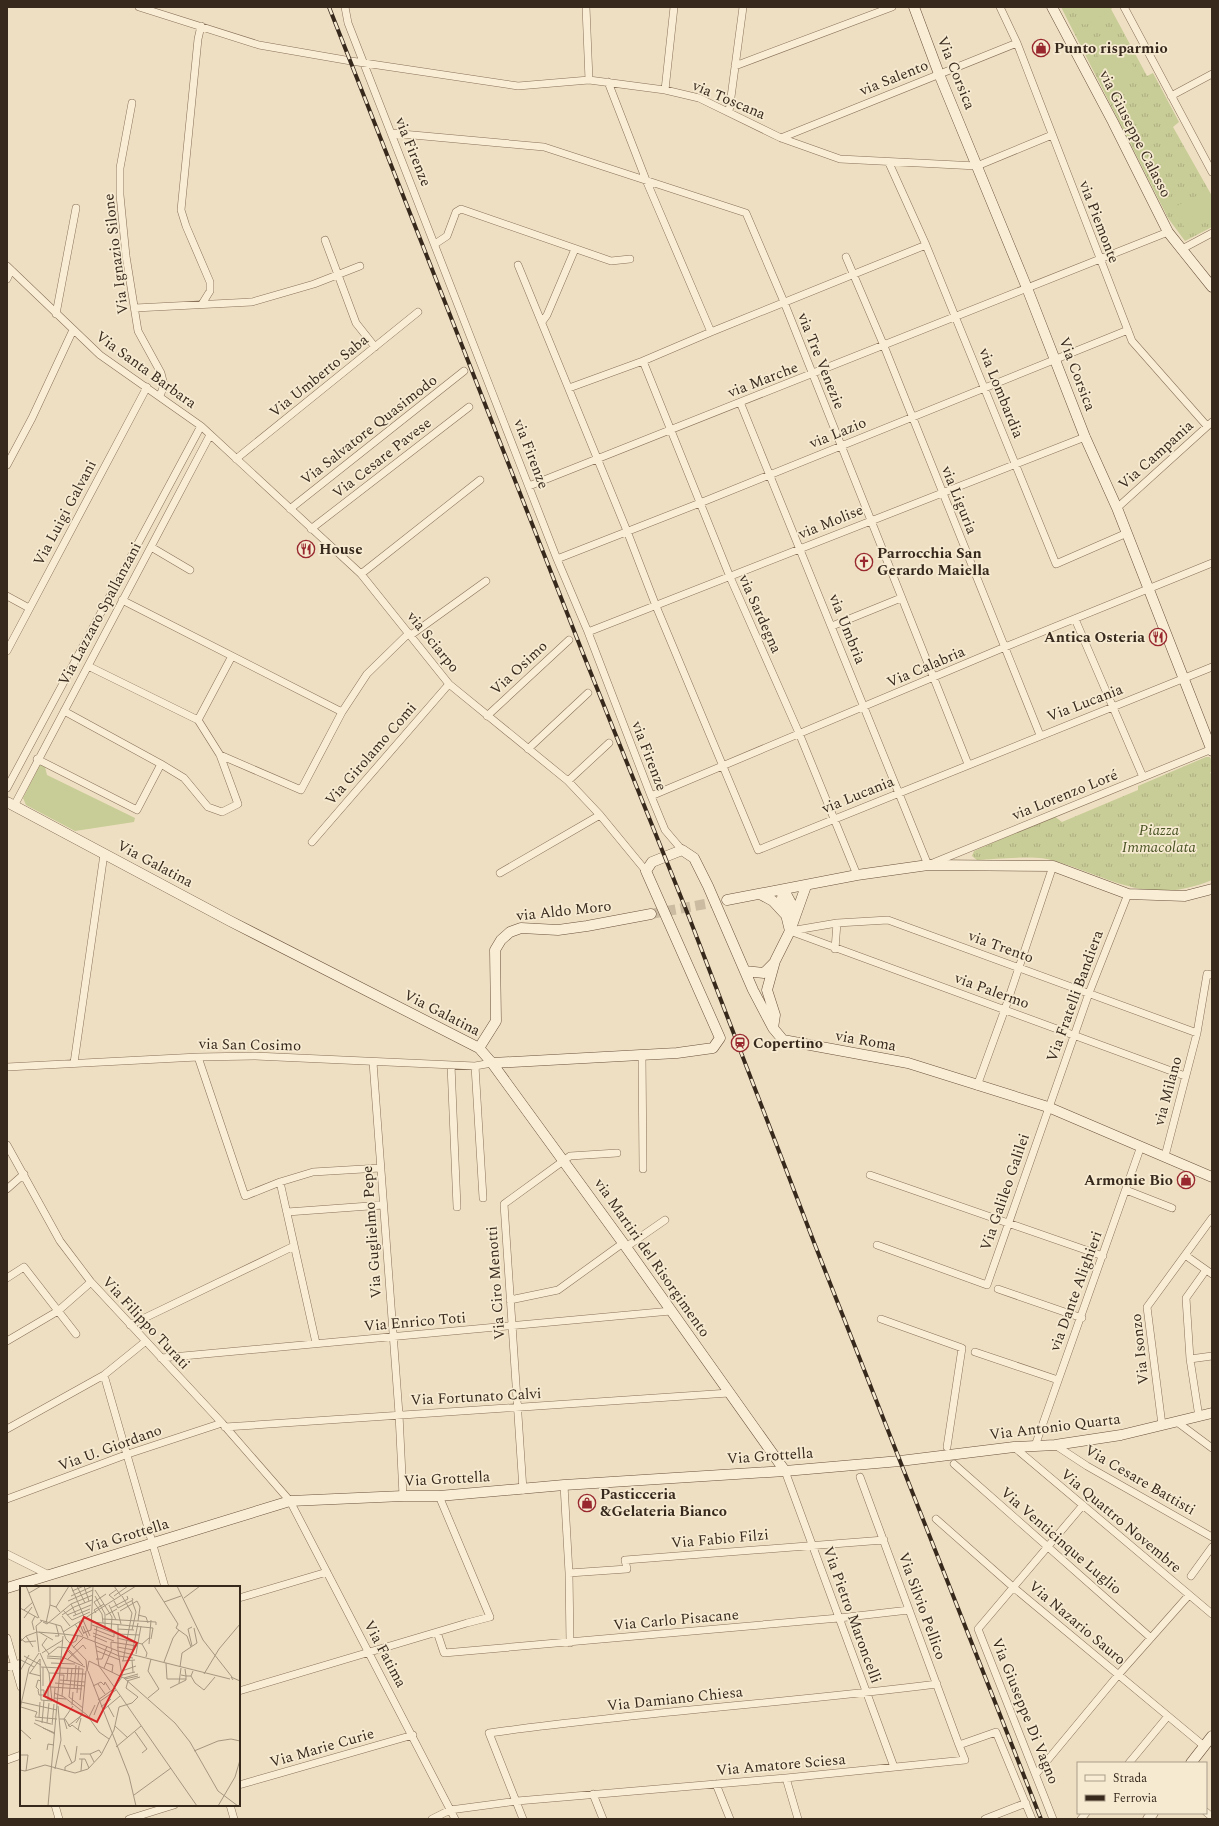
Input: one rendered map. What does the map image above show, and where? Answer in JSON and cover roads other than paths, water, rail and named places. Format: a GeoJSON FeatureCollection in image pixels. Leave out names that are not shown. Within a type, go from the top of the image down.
{"type":"FeatureCollection","features":[{"type":"Feature","properties":{"kind":"street","name":"via Toscana"},"geometry":{"type":"LineString","coordinates":[[139,7],[259,45],[364,63],[518,86],[589,80],[665,90],[699,98],[781,138],[840,160],[977,166],[1052,135]]}},
{"type":"Feature","properties":{"kind":"street","name":"via Firenze"},"geometry":{"type":"LineString","coordinates":[[345,7],[348,23],[651,796],[665,830],[682,850]]}},
{"type":"Feature","properties":{"kind":"street"},"geometry":{"type":"LineString","coordinates":[[586,7],[589,80]]}},
{"type":"Feature","properties":{"kind":"street"},"geometry":{"type":"LineString","coordinates":[[665,90],[674,7]]}},
{"type":"Feature","properties":{"kind":"street"},"geometry":{"type":"LineString","coordinates":[[730,112],[743,7]]}},
{"type":"Feature","properties":{"kind":"street"},"geometry":{"type":"LineString","coordinates":[[735,66],[892,7]]}},
{"type":"Feature","properties":{"kind":"street","name":"Via Corsica"},"geometry":{"type":"LineString","coordinates":[[914,7],[1056,359],[1085,437],[1117,508],[1212,749]]}},
{"type":"Feature","properties":{"kind":"street","name":"via Piemonte"},"geometry":{"type":"LineString","coordinates":[[1000,7],[1017,43],[1100,260],[1135,346],[1209,424]]}},
{"type":"Feature","properties":{"kind":"street","name":"via Giuseppe Calasso"},"geometry":{"type":"LineString","coordinates":[[1052,7],[1113,122],[1168,232],[1212,288]]}},
{"type":"Feature","properties":{"kind":"street"},"geometry":{"type":"LineString","coordinates":[[1124,7],[1212,172]]}},
{"type":"Feature","properties":{"kind":"street"},"geometry":{"type":"LineString","coordinates":[[200,26],[181,210],[186,226],[210,282],[210,291],[202,304]]}},
{"type":"Feature","properties":{"kind":"street","name":"via Salento"},"geometry":{"type":"LineString","coordinates":[[781,138],[1017,43]]}},
{"type":"Feature","properties":{"kind":"street"},"geometry":{"type":"LineString","coordinates":[[1171,96],[1212,74]]}},
{"type":"Feature","properties":{"kind":"street"},"geometry":{"type":"LineString","coordinates":[[608,82],[646,180],[711,332]]}},
{"type":"Feature","properties":{"kind":"street","name":"Via Ignazio Silone"},"geometry":{"type":"LineString","coordinates":[[132,103],[120,168],[120,195],[126,256],[138,331],[160,373],[164,386],[160,396]]}},
{"type":"Feature","properties":{"kind":"street"},"geometry":{"type":"LineString","coordinates":[[391,133],[544,146],[646,180]]}},
{"type":"Feature","properties":{"kind":"street","name":"via Lombardia"},"geometry":{"type":"LineString","coordinates":[[889,163],[926,245],[1056,564],[1127,533]]}},
{"type":"Feature","properties":{"kind":"street","name":"via Tre Venezie"},"geometry":{"type":"LineString","coordinates":[[646,180],[746,213],[784,302],[968,764]]}},
{"type":"Feature","properties":{"kind":"street"},"geometry":{"type":"LineString","coordinates":[[56,314],[76,208]]}},
{"type":"Feature","properties":{"kind":"street"},"geometry":{"type":"LineString","coordinates":[[435,244],[447,236],[456,212],[461,210],[570,245],[575,249],[611,261],[630,259]]}},
{"type":"Feature","properties":{"kind":"street"},"geometry":{"type":"LineString","coordinates":[[1027,288],[1168,232]]}},
{"type":"Feature","properties":{"kind":"street"},"geometry":{"type":"LineString","coordinates":[[1182,249],[1212,233]]}},
{"type":"Feature","properties":{"kind":"street"},"geometry":{"type":"LineString","coordinates":[[325,240],[356,323],[374,347]]}},
{"type":"Feature","properties":{"kind":"street"},"geometry":{"type":"LineString","coordinates":[[569,388],[642,361],[926,245]]}},
{"type":"Feature","properties":{"kind":"street"},"geometry":{"type":"LineString","coordinates":[[542,322],[547,315],[575,249]]}},
{"type":"Feature","properties":{"kind":"street","name":"via Liguria"},"geometry":{"type":"LineString","coordinates":[[846,257],[855,275],[884,346],[1040,735]]}},
{"type":"Feature","properties":{"kind":"street"},"geometry":{"type":"LineString","coordinates":[[518,265],[627,530],[656,606],[723,766]]}},
{"type":"Feature","properties":{"kind":"street"},"geometry":{"type":"LineString","coordinates":[[135,308],[252,302],[314,284],[360,266]]}},
{"type":"Feature","properties":{"kind":"street"},"geometry":{"type":"LineString","coordinates":[[7,279],[9,268]]}},
{"type":"Feature","properties":{"kind":"street","name":"Via Santa Barbara"},"geometry":{"type":"LineString","coordinates":[[9,268],[100,355],[201,426]]}},
{"type":"Feature","properties":{"kind":"street","name":"via Marche"},"geometry":{"type":"LineString","coordinates":[[529,486],[1027,288]]}},
{"type":"Feature","properties":{"kind":"street","name":"Via Umberto Saba"},"geometry":{"type":"LineString","coordinates":[[236,459],[418,312]]}},
{"type":"Feature","properties":{"kind":"street"},"geometry":{"type":"LineString","coordinates":[[7,465],[32,418],[73,330]]}},
{"type":"Feature","properties":{"kind":"street","name":"via Lazio"},"geometry":{"type":"LineString","coordinates":[[557,559],[913,418],[1128,330]]}},
{"type":"Feature","properties":{"kind":"street","name":"via Sardegna"},"geometry":{"type":"LineString","coordinates":[[642,361],[730,577],[799,734],[833,820],[857,875]]}},
{"type":"Feature","properties":{"kind":"street","name":"Via Salvatore Quasimodo"},"geometry":{"type":"LineString","coordinates":[[290,510],[464,371]]}},
{"type":"Feature","properties":{"kind":"street","name":"Via Luigi Galvani"},"geometry":{"type":"LineString","coordinates":[[7,651],[147,387]]}},
{"type":"Feature","properties":{"kind":"street","name":"via Umbria"},"geometry":{"type":"LineString","coordinates":[[740,402],[928,865]]}},
{"type":"Feature","properties":{"kind":"street","name":"Via Cesare Pavese"},"geometry":{"type":"LineString","coordinates":[[311,529],[468,407]]}},
{"type":"Feature","properties":{"kind":"street","name":"Via Campania"},"geometry":{"type":"LineString","coordinates":[[1117,508],[1209,424]]}},
{"type":"Feature","properties":{"kind":"street","name":"via Sciarpo"},"geometry":{"type":"LineString","coordinates":[[201,426],[290,510],[361,574],[449,684],[568,781],[600,815],[646,871]]}},
{"type":"Feature","properties":{"kind":"street","name":"Via Lazzaro Spallanzani"},"geometry":{"type":"LineString","coordinates":[[7,788],[201,426]]}},
{"type":"Feature","properties":{"kind":"street","name":"Via Lazzaro Spallanzani"},"geometry":{"type":"LineString","coordinates":[[10,804],[37,760],[64,711],[210,435]]}},
{"type":"Feature","properties":{"kind":"street","name":"via Molise"},"geometry":{"type":"LineString","coordinates":[[588,632],[1015,463],[1085,437]]}},
{"type":"Feature","properties":{"kind":"street"},"geometry":{"type":"LineString","coordinates":[[361,574],[480,480]]}},
{"type":"Feature","properties":{"kind":"street"},"geometry":{"type":"LineString","coordinates":[[151,547],[190,570]]}},
{"type":"Feature","properties":{"kind":"street","name":"Via Calabria"},"geometry":{"type":"LineString","coordinates":[[651,796],[1005,647],[1212,563]]}},
{"type":"Feature","properties":{"kind":"street"},"geometry":{"type":"LineString","coordinates":[[220,755],[301,790],[342,712],[367,674],[410,634],[486,581]]}},
{"type":"Feature","properties":{"kind":"street"},"geometry":{"type":"LineString","coordinates":[[7,596],[29,608]]}},
{"type":"Feature","properties":{"kind":"street"},"geometry":{"type":"LineString","coordinates":[[832,626],[901,598]]}},
{"type":"Feature","properties":{"kind":"street"},"geometry":{"type":"LineString","coordinates":[[122,600],[342,712]]}},
{"type":"Feature","properties":{"kind":"street"},"geometry":{"type":"LineString","coordinates":[[1075,619],[1143,777]]}},
{"type":"Feature","properties":{"kind":"street","name":"Via Osimo"},"geometry":{"type":"LineString","coordinates":[[488,716],[569,640]]}},
{"type":"Feature","properties":{"kind":"street"},"geometry":{"type":"LineString","coordinates":[[198,720],[232,656]]}},
{"type":"Feature","properties":{"kind":"street"},"geometry":{"type":"LineString","coordinates":[[64,711],[162,764],[184,778],[208,807],[222,812],[238,804],[220,755],[198,720],[88,666]]}},
{"type":"Feature","properties":{"kind":"street","name":"Via Lucania"},"geometry":{"type":"LineString","coordinates":[[968,764],[1212,667]]}},
{"type":"Feature","properties":{"kind":"street","name":"Via Girolamo Comi"},"geometry":{"type":"LineString","coordinates":[[312,842],[449,684]]}},
{"type":"Feature","properties":{"kind":"street"},"geometry":{"type":"LineString","coordinates":[[528,749],[588,693]]}},
{"type":"Feature","properties":{"kind":"street"},"geometry":{"type":"LineString","coordinates":[[568,781],[609,743]]}},
{"type":"Feature","properties":{"kind":"street","name":"via Lorenzo Loré"},"geometry":{"type":"LineString","coordinates":[[928,865],[1212,749]]}},
{"type":"Feature","properties":{"kind":"street"},"geometry":{"type":"LineString","coordinates":[[37,760],[137,810],[162,764]]}},
{"type":"Feature","properties":{"kind":"street","name":"via Lucania"},"geometry":{"type":"LineString","coordinates":[[723,766],[758,850],[968,764]]}},
{"type":"Feature","properties":{"kind":"street","name":"Via Galatina"},"geometry":{"type":"LineString","coordinates":[[10,804],[237,925],[479,1048],[492,1063]]}},
{"type":"Feature","properties":{"kind":"street"},"geometry":{"type":"LineString","coordinates":[[500,873],[600,815]]}},
{"type":"Feature","properties":{"kind":"street"},"geometry":{"type":"LineString","coordinates":[[492,1063],[677,1053],[713,1048],[720,1038],[646,871],[652,862],[663,856],[682,850]]}},
{"type":"Feature","properties":{"kind":"street","name":"via Roma"},"geometry":{"type":"LineString","coordinates":[[682,850],[694,858],[708,886],[753,990],[773,1028],[783,1040],[908,1063],[977,1086],[1048,1107],[1212,1177]]}},
{"type":"Feature","properties":{"kind":"street"},"geometry":{"type":"LineString","coordinates":[[74,1064],[104,854]]}},
{"type":"Feature","properties":{"kind":"street"},"geometry":{"type":"LineString","coordinates":[[727,900],[857,875],[928,865],[1053,866],[1128,894],[1185,896],[1212,888]]}},
{"type":"Feature","properties":{"kind":"street"},"geometry":{"type":"LineString","coordinates":[[977,1086],[1020,967],[1053,866]]}},
{"type":"Feature","properties":{"kind":"street"},"geometry":{"type":"LineString","coordinates":[[790,915],[806,886]]}},
{"type":"Feature","properties":{"kind":"street"},"geometry":{"type":"LineString","coordinates":[[773,1028],[775,1015],[767,990],[775,962],[790,931],[790,915],[792,905],[784,890]]}},
{"type":"Feature","properties":{"kind":"street"},"geometry":{"type":"LineString","coordinates":[[760,894],[773,901],[790,915]]}},
{"type":"Feature","properties":{"kind":"street","name":"Via Fratelli Bandiera"},"geometry":{"type":"LineString","coordinates":[[1048,1107],[1089,993],[1128,894]]}},
{"type":"Feature","properties":{"kind":"street","name":"via Aldo Moro"},"geometry":{"type":"LineString","coordinates":[[479,1048],[496,1020],[495,950],[501,940],[510,932],[521,928],[558,930],[651,914]]}},
{"type":"Feature","properties":{"kind":"street","name":"via Trento"},"geometry":{"type":"LineString","coordinates":[[790,931],[837,923],[888,920],[1197,1033]]}},
{"type":"Feature","properties":{"kind":"street"},"geometry":{"type":"LineString","coordinates":[[835,949],[837,923]]}},
{"type":"Feature","properties":{"kind":"street","name":"via Palermo"},"geometry":{"type":"LineString","coordinates":[[790,931],[835,949],[1005,1009],[1185,1076]]}},
{"type":"Feature","properties":{"kind":"street"},"geometry":{"type":"LineString","coordinates":[[753,990],[764,973],[775,962]]}},
{"type":"Feature","properties":{"kind":"street"},"geometry":{"type":"LineString","coordinates":[[745,971],[764,973]]}},
{"type":"Feature","properties":{"kind":"street","name":"via Milano"},"geometry":{"type":"LineString","coordinates":[[1165,1156],[1197,1033],[1207,974],[1212,975]]}},
{"type":"Feature","properties":{"kind":"street"},"geometry":{"type":"LineString","coordinates":[[753,990],[767,990]]}},
{"type":"Feature","properties":{"kind":"street"},"geometry":{"type":"LineString","coordinates":[[642,1055],[643,1169]]}},
{"type":"Feature","properties":{"kind":"street","name":"via San Cosimo"},"geometry":{"type":"LineString","coordinates":[[7,1068],[198,1057],[254,1056],[475,1066],[492,1063]]}},
{"type":"Feature","properties":{"kind":"street"},"geometry":{"type":"LineString","coordinates":[[198,1057],[245,1196],[280,1182],[313,1172],[380,1168]]}},
{"type":"Feature","properties":{"kind":"street","name":"Via Guglielmo Pepe"},"geometry":{"type":"LineString","coordinates":[[373,1062],[394,1337],[403,1496]]}},
{"type":"Feature","properties":{"kind":"street","name":"via Martiri del Risorgimento"},"geometry":{"type":"LineString","coordinates":[[492,1063],[564,1160],[785,1471]]}},
{"type":"Feature","properties":{"kind":"street"},"geometry":{"type":"LineString","coordinates":[[451,1065],[457,1207]]}},
{"type":"Feature","properties":{"kind":"street"},"geometry":{"type":"LineString","coordinates":[[475,1066],[484,1198]]}},
{"type":"Feature","properties":{"kind":"street","name":"Via Galileo Galilei"},"geometry":{"type":"LineString","coordinates":[[877,1245],[987,1285],[1048,1107]]}},
{"type":"Feature","properties":{"kind":"street","name":"Via Filippo Turati"},"geometry":{"type":"LineString","coordinates":[[7,1145],[60,1241],[91,1282],[224,1425],[290,1501]]}},
{"type":"Feature","properties":{"kind":"street","name":"via Dante Alighieri"},"geometry":{"type":"LineString","coordinates":[[1035,1446],[1082,1318],[1141,1146]]}},
{"type":"Feature","properties":{"kind":"street","name":"Via Ciro Menotti"},"geometry":{"type":"LineString","coordinates":[[523,1490],[504,1204],[570,1156],[617,1153]]}},
{"type":"Feature","properties":{"kind":"street"},"geometry":{"type":"LineString","coordinates":[[7,1189],[24,1174]]}},
{"type":"Feature","properties":{"kind":"street"},"geometry":{"type":"LineString","coordinates":[[870,1175],[1103,1256]]}},
{"type":"Feature","properties":{"kind":"street"},"geometry":{"type":"LineString","coordinates":[[280,1182],[316,1343]]}},
{"type":"Feature","properties":{"kind":"street"},"geometry":{"type":"LineString","coordinates":[[1126,1190],[1172,1208]]}},
{"type":"Feature","properties":{"kind":"street"},"geometry":{"type":"LineString","coordinates":[[287,1212],[383,1205]]}},
{"type":"Feature","properties":{"kind":"street","name":"Via Isonzo"},"geometry":{"type":"LineString","coordinates":[[1162,1425],[1147,1307],[1212,1218]]}},
{"type":"Feature","properties":{"kind":"street"},"geometry":{"type":"LineString","coordinates":[[510,1300],[558,1290],[624,1245],[665,1220]]}},
{"type":"Feature","properties":{"kind":"street"},"geometry":{"type":"LineString","coordinates":[[130,1325],[294,1246]]}},
{"type":"Feature","properties":{"kind":"street"},"geometry":{"type":"LineString","coordinates":[[1185,1254],[1209,1272],[1186,1298],[1190,1360],[1199,1417]]}},
{"type":"Feature","properties":{"kind":"street"},"geometry":{"type":"LineString","coordinates":[[7,1278],[24,1267],[76,1334]]}},
{"type":"Feature","properties":{"kind":"street"},"geometry":{"type":"LineString","coordinates":[[7,1341],[58,1311],[91,1282]]}},
{"type":"Feature","properties":{"kind":"street"},"geometry":{"type":"LineString","coordinates":[[998,1289],[1082,1318]]}},
{"type":"Feature","properties":{"kind":"street","name":"Via Enrico Toti"},"geometry":{"type":"LineString","coordinates":[[161,1358],[316,1343],[513,1327],[671,1311]]}},
{"type":"Feature","properties":{"kind":"street"},"geometry":{"type":"LineString","coordinates":[[881,1319],[962,1348],[946,1447]]}},
{"type":"Feature","properties":{"kind":"street"},"geometry":{"type":"LineString","coordinates":[[7,1429],[104,1375],[146,1341]]}},
{"type":"Feature","properties":{"kind":"street"},"geometry":{"type":"LineString","coordinates":[[975,1352],[1058,1380]]}},
{"type":"Feature","properties":{"kind":"street"},"geometry":{"type":"LineString","coordinates":[[1190,1360],[1212,1356]]}},
{"type":"Feature","properties":{"kind":"street"},"geometry":{"type":"LineString","coordinates":[[104,1375],[128,1454],[165,1586]]}},
{"type":"Feature","properties":{"kind":"street","name":"Via Fortunato Calvi"},"geometry":{"type":"LineString","coordinates":[[224,1425],[518,1408],[729,1392]]}},
{"type":"Feature","properties":{"kind":"street","name":"Via Antonio Quarta"},"geometry":{"type":"LineString","coordinates":[[900,1461],[1014,1447],[1055,1445],[1121,1435],[1212,1413]]}},
{"type":"Feature","properties":{"kind":"street"},"geometry":{"type":"LineString","coordinates":[[1176,1422],[1212,1448]]}},
{"type":"Feature","properties":{"kind":"street","name":"Via U. Giordano"},"geometry":{"type":"LineString","coordinates":[[7,1499],[128,1454],[224,1425]]}},
{"type":"Feature","properties":{"kind":"street","name":"Via Cesare Battisti"},"geometry":{"type":"LineString","coordinates":[[1055,1445],[1087,1466],[1212,1537]]}},
{"type":"Feature","properties":{"kind":"street","name":"Via Quattro Novembre"},"geometry":{"type":"LineString","coordinates":[[1014,1447],[1212,1614]]}},
{"type":"Feature","properties":{"kind":"street","name":"Via Grottella"},"geometry":{"type":"LineString","coordinates":[[7,1588],[290,1501],[403,1496],[439,1496],[523,1490],[564,1485],[785,1471],[900,1461]]}},
{"type":"Feature","properties":{"kind":"street","name":"Via Venticinque Luglio"},"geometry":{"type":"LineString","coordinates":[[954,1464],[1151,1638]]}},
{"type":"Feature","properties":{"kind":"street","name":"Via Pietro Maroncelli"},"geometry":{"type":"LineString","coordinates":[[785,1471],[894,1767]]}},
{"type":"Feature","properties":{"kind":"street","name":"Via Silvio Pellico"},"geometry":{"type":"LineString","coordinates":[[860,1477],[959,1745]]}},
{"type":"Feature","properties":{"kind":"street"},"geometry":{"type":"LineString","coordinates":[[564,1485],[569,1573],[570,1643]]}},
{"type":"Feature","properties":{"kind":"street"},"geometry":{"type":"LineString","coordinates":[[240,1691],[467,1622],[490,1617],[439,1496]]}},
{"type":"Feature","properties":{"kind":"street","name":"Via Fatima"},"geometry":{"type":"LineString","coordinates":[[290,1501],[413,1735],[455,1819]]}},
{"type":"Feature","properties":{"kind":"street","name":"Via Giuseppe Di Vagno"},"geometry":{"type":"LineString","coordinates":[[1053,1819],[978,1629],[1083,1505]]}},
{"type":"Feature","properties":{"kind":"street","name":"Via Nazario Sauro"},"geometry":{"type":"LineString","coordinates":[[936,1519],[1013,1587],[1204,1746]]}},
{"type":"Feature","properties":{"kind":"street","name":"Via Fabio Filzi"},"geometry":{"type":"LineString","coordinates":[[569,1573],[627,1569],[625,1560],[884,1540]]}},
{"type":"Feature","properties":{"kind":"street"},"geometry":{"type":"LineString","coordinates":[[1191,1576],[1212,1547]]}},
{"type":"Feature","properties":{"kind":"street"},"geometry":{"type":"LineString","coordinates":[[7,1554],[49,1575]]}},
{"type":"Feature","properties":{"kind":"street"},"geometry":{"type":"LineString","coordinates":[[240,1598],[327,1572]]}},
{"type":"Feature","properties":{"kind":"street"},"geometry":{"type":"LineString","coordinates":[[1036,1774],[1119,1674],[1189,1595]]}},
{"type":"Feature","properties":{"kind":"street","name":"Via Carlo Pisacane"},"geometry":{"type":"LineString","coordinates":[[437,1632],[444,1653],[570,1643],[910,1610]]}},
{"type":"Feature","properties":{"kind":"street"},"geometry":{"type":"LineString","coordinates":[[7,1638],[18,1664],[20,1679]]}},
{"type":"Feature","properties":{"kind":"street"},"geometry":{"type":"LineString","coordinates":[[7,1667],[18,1664]]}},
{"type":"Feature","properties":{"kind":"street","name":"Via Damiano Chiesa"},"geometry":{"type":"LineString","coordinates":[[517,1801],[490,1733],[559,1723],[867,1693],[937,1684]]}},
{"type":"Feature","properties":{"kind":"street"},"geometry":{"type":"LineString","coordinates":[[1129,1762],[1168,1716]]}},
{"type":"Feature","properties":{"kind":"street"},"geometry":{"type":"LineString","coordinates":[[959,1745],[996,1732],[1032,1819]]}},
{"type":"Feature","properties":{"kind":"street","name":"Via Marie Curie"},"geometry":{"type":"LineString","coordinates":[[240,1785],[413,1735]]}},
{"type":"Feature","properties":{"kind":"street"},"geometry":{"type":"LineString","coordinates":[[1192,1762],[1212,1736]]}},
{"type":"Feature","properties":{"kind":"street","name":"Via Amatore Sciesa"},"geometry":{"type":"LineString","coordinates":[[432,1819],[450,1810],[517,1801],[786,1778],[965,1760],[959,1745]]}},
{"type":"Feature","properties":{"kind":"street"},"geometry":{"type":"LineString","coordinates":[[7,1760],[20,1755]]}},
{"type":"Feature","properties":{"kind":"street"},"geometry":{"type":"LineString","coordinates":[[786,1778],[798,1819]]}},
{"type":"Feature","properties":{"kind":"street"},"geometry":{"type":"LineString","coordinates":[[716,1784],[730,1819]]}},
{"type":"Feature","properties":{"kind":"street"},"geometry":{"type":"LineString","coordinates":[[593,1794],[603,1819]]}},
{"type":"Feature","properties":{"kind":"street"},"geometry":{"type":"LineString","coordinates":[[517,1801],[524,1819]]}},
{"type":"Feature","properties":{"kind":"street"},"geometry":{"type":"LineString","coordinates":[[985,1819],[1026,1803]]}},
{"type":"Feature","properties":{"kind":"street"},"geometry":{"type":"LineString","coordinates":[[55,1806],[59,1819]]}},
{"type":"Feature","properties":{"kind":"street"},"geometry":{"type":"LineString","coordinates":[[129,1819],[171,1806]]}},
{"type":"Feature","properties":{"kind":"street"},"geometry":{"type":"LineString","coordinates":[[230,1806],[234,1819]]}},
{"type":"Feature","properties":{"kind":"tunnel"},"geometry":{"type":"LineString","coordinates":[[651,914],[727,900]]}},
{"type":"Feature","properties":{"kind":"railway"},"geometry":{"type":"LineString","coordinates":[[329,7],[582,651],[689,917],[815,1245],[1041,1819]]}},
{"type":"Feature","properties":{"kind":"place","name":"Punto risparmio"},"geometry":{"type":"Point","coordinates":[1041,48]}},
{"type":"Feature","properties":{"kind":"place","name":"House"},"geometry":{"type":"Point","coordinates":[306,549]}},
{"type":"Feature","properties":{"kind":"place","name":"Parrocchia San Gerardo Maiella"},"geometry":{"type":"Point","coordinates":[864,562]}},
{"type":"Feature","properties":{"kind":"place","name":"Antica Osteria"},"geometry":{"type":"Point","coordinates":[1158,637]}},
{"type":"Feature","properties":{"kind":"place","name":"Copertino"},"geometry":{"type":"Point","coordinates":[740,1043]}},
{"type":"Feature","properties":{"kind":"place","name":"Armonie Bio"},"geometry":{"type":"Point","coordinates":[1186,1180]}},
{"type":"Feature","properties":{"kind":"place","name":"Pasticceria &Gelateria Bianco"},"geometry":{"type":"Point","coordinates":[587,1503]}},
{"type":"Feature","properties":{"kind":"park label","name":"Piazza Immacolata"},"geometry":{"type":"Point","coordinates":[1159,838]}}]}
